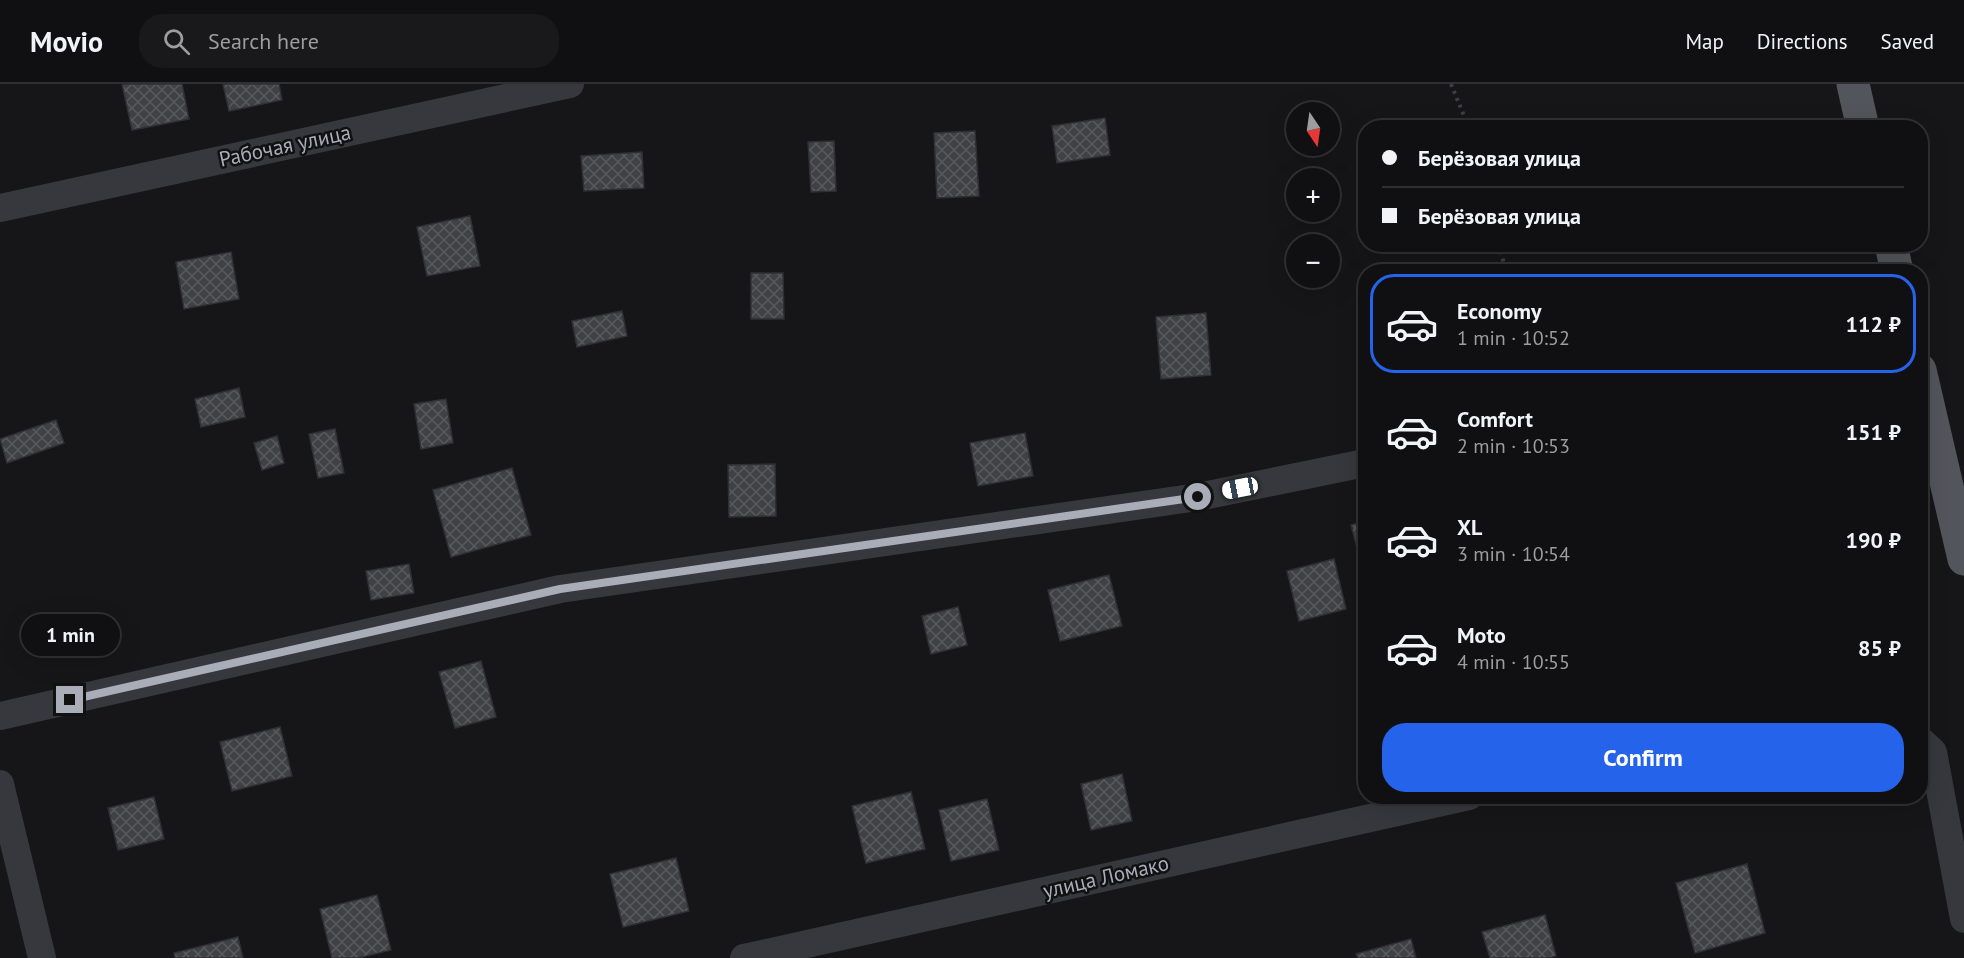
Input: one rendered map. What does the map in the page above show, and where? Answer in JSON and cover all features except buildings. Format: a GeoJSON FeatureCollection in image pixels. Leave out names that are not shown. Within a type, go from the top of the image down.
{"type":"FeatureCollection","features":[{"type":"Feature","properties":{"kind":"main road"},"geometry":{"type":"LineString","coordinates":[[1853,84],[1861,120]]}},
{"type":"Feature","properties":{"kind":"main road"},"geometry":{"type":"LineString","coordinates":[[1928,404],[1964,559]]}},
{"type":"Feature","properties":{"kind":"street","name":"Рабочая улица"},"geometry":{"type":"LineString","coordinates":[[0,208],[570,84]]}},
{"type":"Feature","properties":{"kind":"street"},"geometry":{"type":"LineString","coordinates":[[0,716],[560,589],[1198,497],[1358,464]]}},
{"type":"Feature","properties":{"kind":"street"},"geometry":{"type":"LineString","coordinates":[[1928,747],[1933,752],[1964,919]]}},
{"type":"Feature","properties":{"kind":"street"},"geometry":{"type":"LineString","coordinates":[[0,784],[42,958]]}},
{"type":"Feature","properties":{"kind":"street","name":"улица Ломако"},"geometry":{"type":"LineString","coordinates":[[744,958],[1433,804]]}},
{"type":"Feature","properties":{"kind":"path"},"geometry":{"type":"LineString","coordinates":[[1451,84],[1466,120]]}},
{"type":"Feature","properties":{"kind":"route"},"geometry":{"type":"LineString","coordinates":[[70,700],[560,589],[1198,497]]}}]}
